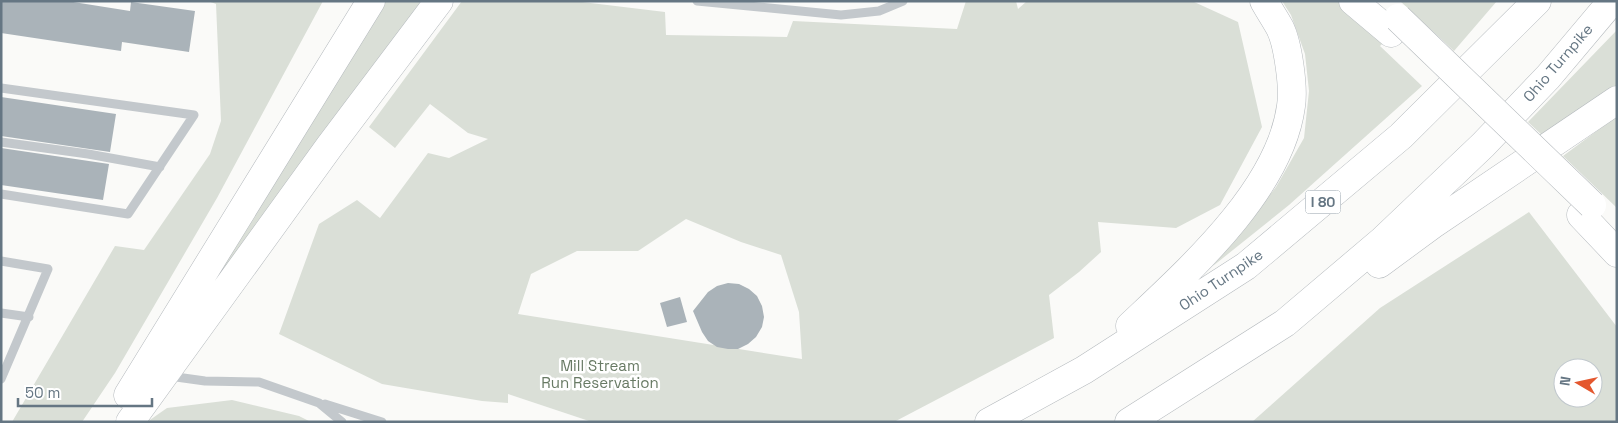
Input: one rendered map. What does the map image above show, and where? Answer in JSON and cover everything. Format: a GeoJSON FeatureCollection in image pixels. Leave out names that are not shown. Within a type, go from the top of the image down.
{"type":"FeatureCollection","features":[{"type":"Feature","properties":{"kind":"highway"},"geometry":{"type":"LineString","coordinates":[[130,422],[155,370],[262,176],[371,1]]}},
{"type":"Feature","properties":{"kind":"highway"},"geometry":{"type":"LineString","coordinates":[[111,422],[155,370],[329,147],[439,1]]}},
{"type":"Feature","properties":{"kind":"highway"},"geometry":{"type":"LineString","coordinates":[[1084,370],[1198,262],[1252,195],[1277,155],[1292,105],[1290,67],[1281,29],[1264,1]]}},
{"type":"Feature","properties":{"kind":"highway"},"geometry":{"type":"LineString","coordinates":[[1353,1],[1395,26]]}},
{"type":"Feature","properties":{"kind":"highway"},"geometry":{"type":"LineString","coordinates":[[1378,1],[1395,26],[1586,210],[1617,253]]}},
{"type":"Feature","properties":{"kind":"highway","name":"Ohio Turnpike"},"geometry":{"type":"LineString","coordinates":[[989,422],[1084,370],[1246,266],[1401,136],[1537,1]]}},
{"type":"Feature","properties":{"kind":"highway","name":"Ohio Turnpike"},"geometry":{"type":"LineString","coordinates":[[1129,422],[1285,323],[1383,240],[1483,145],[1548,77],[1612,1]]}},
{"type":"Feature","properties":{"kind":"highway"},"geometry":{"type":"LineString","coordinates":[[1285,323],[1308,313],[1334,296],[1432,225],[1617,100]]}},
{"type":"Feature","properties":{"kind":"highway"},"geometry":{"type":"LineString","coordinates":[[1586,210],[1617,230]]}},
{"type":"Feature","properties":{"kind":"lane"},"geometry":{"type":"LineString","coordinates":[[697,1],[841,15],[880,10],[903,1]]}},
{"type":"Feature","properties":{"kind":"lane"},"geometry":{"type":"LineString","coordinates":[[1,88],[194,115],[128,214],[1,194]]}},
{"type":"Feature","properties":{"kind":"lane"},"geometry":{"type":"LineString","coordinates":[[1,142],[88,154],[160,167]]}},
{"type":"Feature","properties":{"kind":"lane"},"geometry":{"type":"LineString","coordinates":[[1,261],[48,269],[4,367],[1,379]]}},
{"type":"Feature","properties":{"kind":"lane"},"geometry":{"type":"LineString","coordinates":[[1,313],[28,317]]}},
{"type":"Feature","properties":{"kind":"lane"},"geometry":{"type":"LineString","coordinates":[[155,370],[205,381],[259,382],[382,422]]}},
{"type":"Feature","properties":{"kind":"lane"},"geometry":{"type":"LineString","coordinates":[[320,403],[342,422]]}},
{"type":"Feature","properties":{"kind":"green space"},"geometry":{"type":"Polygon","coordinates":[[[208,1],[323,1],[217,198],[115,373],[82,422],[12,422],[115,246],[144,250],[210,154],[221,121],[216,4],[208,1]]]}},
{"type":"Feature","properties":{"kind":"green space"},"geometry":{"type":"Polygon","coordinates":[[[381,1],[426,1],[220,285],[201,292],[381,1]]]}},
{"type":"Feature","properties":{"kind":"green space","name":"Mill Stream Run Reservation"},"geometry":{"type":"Polygon","coordinates":[[[462,1],[574,1],[665,12],[666,35],[787,37],[793,21],[957,29],[966,1],[1016,1],[1018,9],[1027,1],[1192,1],[1238,22],[1262,127],[1220,205],[1176,228],[1098,222],[1101,252],[1049,295],[1054,338],[894,422],[592,422],[508,394],[508,403],[482,401],[382,384],[279,334],[319,224],[357,200],[380,218],[428,153],[449,158],[488,139],[468,133],[430,104],[395,148],[369,127],[462,1]],[[686,219],[638,251],[577,251],[531,274],[518,314],[802,359],[799,312],[781,255],[741,242],[686,219]]]}},
{"type":"Feature","properties":{"kind":"green space"},"geometry":{"type":"Polygon","coordinates":[[[1282,1],[1339,1],[1385,41],[1380,46],[1422,86],[1289,205],[1213,266],[1276,187],[1304,138],[1309,91],[1305,54],[1291,15],[1282,1]]]}},
{"type":"Feature","properties":{"kind":"green space"},"geometry":{"type":"Polygon","coordinates":[[[1400,1],[1497,1],[1454,51],[1400,1]]]}},
{"type":"Feature","properties":{"kind":"green space"},"geometry":{"type":"Polygon","coordinates":[[[1617,30],[1617,86],[1544,137],[1528,122],[1617,30]]]}},
{"type":"Feature","properties":{"kind":"green space"},"geometry":{"type":"Polygon","coordinates":[[[1617,116],[1617,208],[1563,156],[1617,116]]]}},
{"type":"Feature","properties":{"kind":"green space"},"geometry":{"type":"Polygon","coordinates":[[[1529,212],[1617,327],[1617,422],[1252,422],[1380,308],[1529,212]]]}},
{"type":"Feature","properties":{"kind":"green space"},"geometry":{"type":"Polygon","coordinates":[[[232,400],[299,416],[311,422],[147,422],[167,408],[232,400]]]}},
{"type":"Feature","properties":{"kind":"building"},"geometry":{"type":"Polygon","coordinates":[[[1,1],[67,1],[130,11],[131,2],[195,11],[189,52],[122,42],[121,51],[1,33],[1,1]]]}},
{"type":"Feature","properties":{"kind":"building"},"geometry":{"type":"Polygon","coordinates":[[[1,97],[116,114],[110,152],[1,136],[1,97]]]}},
{"type":"Feature","properties":{"kind":"building"},"geometry":{"type":"Polygon","coordinates":[[[1,148],[109,164],[103,200],[1,185],[1,148]]]}},
{"type":"Feature","properties":{"kind":"building"},"geometry":{"type":"Polygon","coordinates":[[[728,283],[739,284],[757,296],[762,306],[764,317],[762,327],[756,337],[738,349],[717,347],[708,341],[693,311],[708,292],[717,286],[728,283]]]}},
{"type":"Feature","properties":{"kind":"building"},"geometry":{"type":"Polygon","coordinates":[[[680,297],[687,322],[667,327],[660,303],[680,297]]]}}]}
